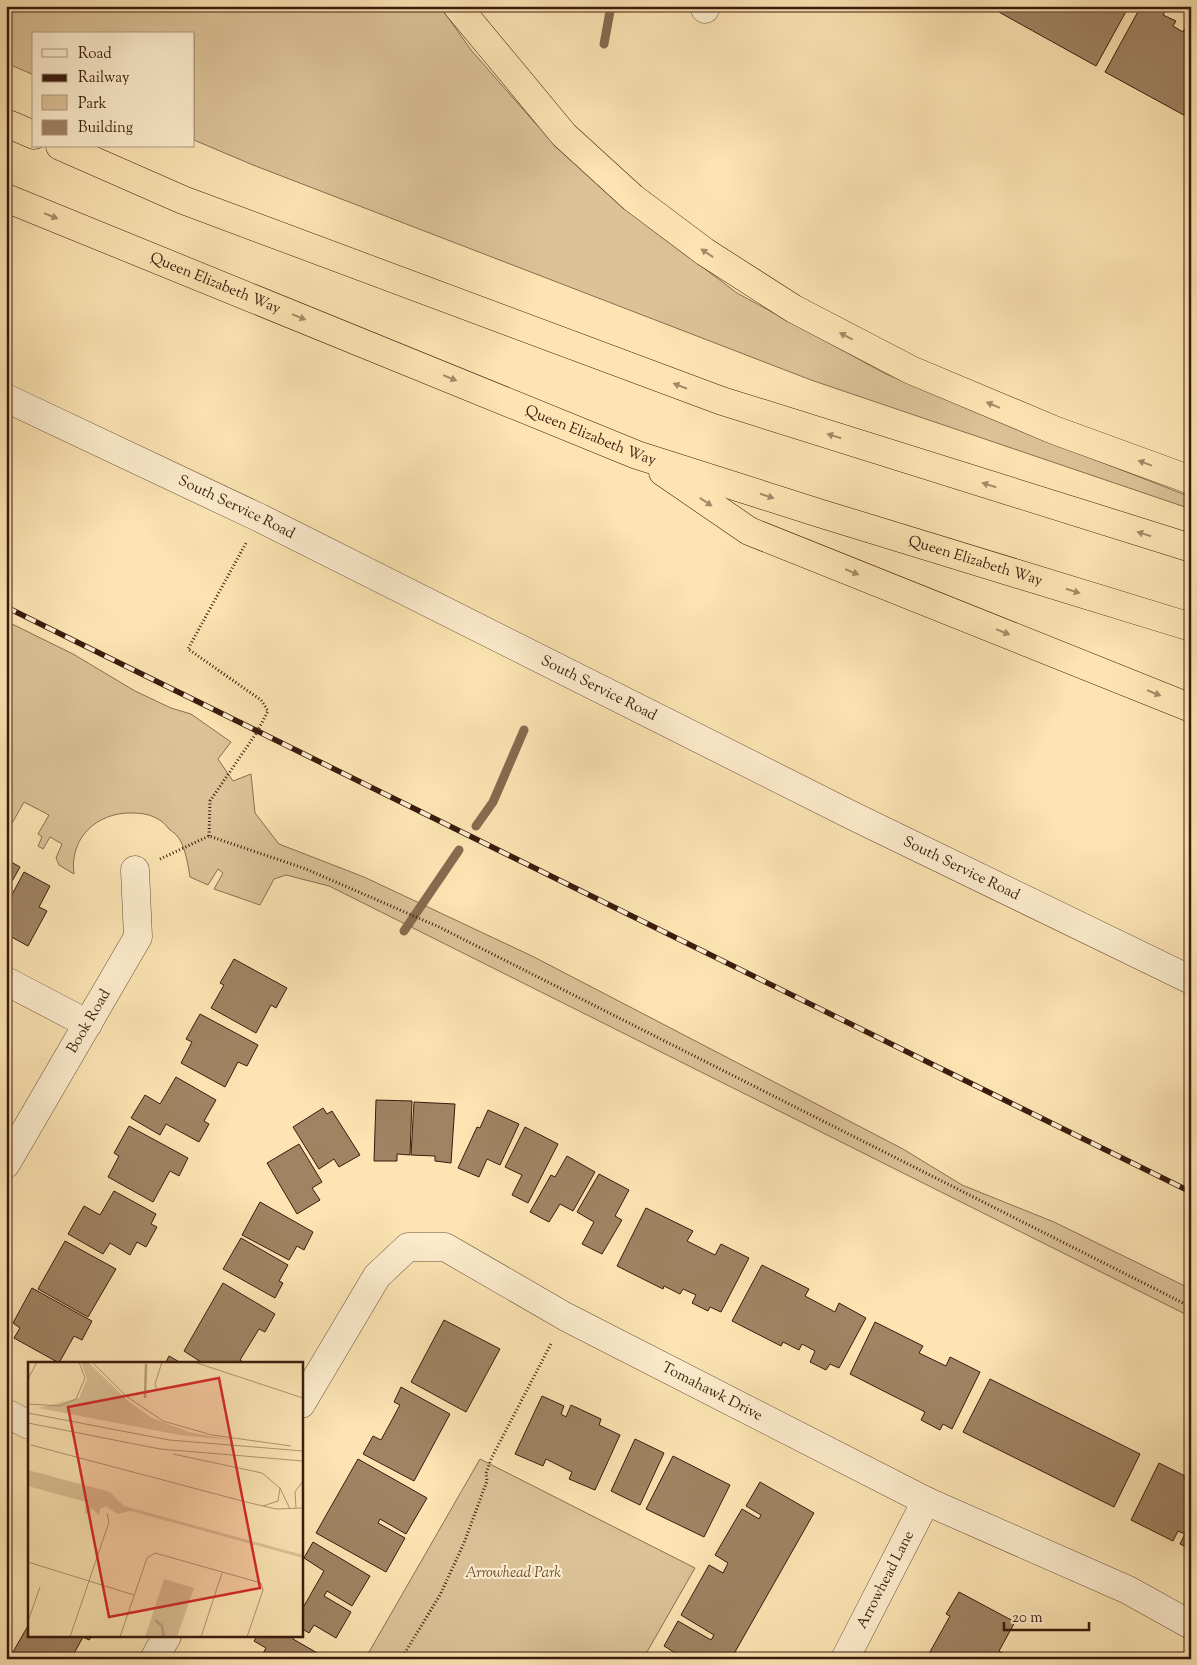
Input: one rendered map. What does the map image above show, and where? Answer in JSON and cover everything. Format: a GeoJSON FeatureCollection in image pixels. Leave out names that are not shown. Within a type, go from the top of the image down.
{"type":"FeatureCollection","features":[{"type":"Feature","properties":{"kind":"highway"},"geometry":{"type":"LineString","coordinates":[[457,6],[564,135],[633,198],[705,252],[794,309],[911,370],[1054,430],[1191,480]]}},
{"type":"Feature","properties":{"kind":"highway"},"geometry":{"type":"LineString","coordinates":[[6,123],[32,134]]}},
{"type":"Feature","properties":{"kind":"highway"},"geometry":{"type":"LineString","coordinates":[[65,148],[183,200],[722,401],[1191,548]]}},
{"type":"Feature","properties":{"kind":"highway","name":"Queen Elizabeth Way"},"geometry":{"type":"LineString","coordinates":[[6,198],[637,455],[1191,627]]}},
{"type":"Feature","properties":{"kind":"highway"},"geometry":{"type":"LineString","coordinates":[[637,455],[749,530],[1191,708]]}},
{"type":"Feature","properties":{"kind":"street","name":"South Service Road"},"geometry":{"type":"LineString","coordinates":[[6,398],[260,518],[850,814],[1191,980]]}},
{"type":"Feature","properties":{"kind":"street","name":"Book Road"},"geometry":{"type":"LineString","coordinates":[[6,1164],[138,937],[135,870]]}},
{"type":"Feature","properties":{"kind":"street"},"geometry":{"type":"LineString","coordinates":[[6,981],[88,1024]]}},
{"type":"Feature","properties":{"kind":"street","name":"Tomahawk Drive"},"geometry":{"type":"LineString","coordinates":[[302,1402],[377,1276],[408,1247],[445,1247],[566,1317],[926,1501],[1128,1590],[1191,1625]]}},
{"type":"Feature","properties":{"kind":"street"},"geometry":{"type":"LineString","coordinates":[[6,1412],[28,1424]]}},
{"type":"Feature","properties":{"kind":"street","name":"Arrowhead Lane"},"geometry":{"type":"LineString","coordinates":[[845,1659],[926,1501]]}},
{"type":"Feature","properties":{"kind":"street"},"geometry":{"type":"LineString","coordinates":[[154,1659],[166,1638]]}},
{"type":"Feature","properties":{"kind":"path"},"geometry":{"type":"LineString","coordinates":[[209,836],[210,801],[258,732],[268,711],[261,700],[188,649],[260,518]]}},
{"type":"Feature","properties":{"kind":"path"},"geometry":{"type":"LineString","coordinates":[[183,848],[209,836],[306,869],[439,927],[1191,1307]]}},
{"type":"Feature","properties":{"kind":"path"},"geometry":{"type":"LineString","coordinates":[[401,1659],[440,1595],[467,1534],[487,1481],[486,1473],[492,1457],[553,1341]]}},
{"type":"Feature","properties":{"kind":"green space"},"geometry":{"type":"Polygon","coordinates":[[[6,6],[440,6],[471,50],[536,124],[624,208],[737,293],[886,374],[1044,440],[1191,497],[1191,509],[811,380],[253,165],[195,140],[195,32],[32,32],[32,74],[6,63],[6,6]]]}},
{"type":"Feature","properties":{"kind":"green space"},"geometry":{"type":"Polygon","coordinates":[[[6,621],[73,654],[135,691],[171,708],[191,714],[231,742],[218,759],[233,781],[251,774],[255,813],[279,844],[364,877],[534,957],[903,1149],[962,1185],[1054,1222],[1191,1289],[1191,1317],[329,886],[286,875],[274,879],[260,905],[214,889],[223,873],[218,869],[208,885],[190,877],[185,853],[178,837],[155,817],[135,813],[107,817],[97,822],[88,830],[76,849],[74,874],[59,865],[56,858],[62,844],[50,837],[43,849],[38,846],[42,837],[38,834],[49,815],[24,802],[6,834],[6,621]]]}},
{"type":"Feature","properties":{"kind":"green space","name":"Arrowhead Park"},"geometry":{"type":"Polygon","coordinates":[[[480,1459],[695,1568],[643,1659],[365,1659],[480,1459]]]}},
{"type":"Feature","properties":{"kind":"building"},"geometry":{"type":"Polygon","coordinates":[[[988,6],[1129,6],[1096,66],[988,6]]]}},
{"type":"Feature","properties":{"kind":"building"},"geometry":{"type":"Polygon","coordinates":[[[1141,6],[1163,6],[1167,8],[1163,15],[1176,21],[1173,26],[1183,32],[1185,28],[1191,31],[1191,119],[1105,72],[1141,6]]]}},
{"type":"Feature","properties":{"kind":"building"},"geometry":{"type":"Polygon","coordinates":[[[6,859],[20,867],[6,892],[6,859]]]}},
{"type":"Feature","properties":{"kind":"building"},"geometry":{"type":"Polygon","coordinates":[[[24,872],[50,886],[39,907],[47,911],[28,946],[6,934],[6,906],[24,872]]]}},
{"type":"Feature","properties":{"kind":"building"},"geometry":{"type":"Polygon","coordinates":[[[234,959],[287,988],[276,1008],[271,1005],[256,1033],[211,1008],[224,985],[220,983],[234,959]]]}},
{"type":"Feature","properties":{"kind":"building"},"geometry":{"type":"Polygon","coordinates":[[[200,1014],[258,1045],[247,1066],[238,1062],[225,1087],[181,1063],[192,1042],[186,1039],[200,1014]]]}},
{"type":"Feature","properties":{"kind":"building"},"geometry":{"type":"Polygon","coordinates":[[[176,1077],[216,1100],[204,1121],[209,1124],[199,1142],[166,1124],[160,1135],[131,1118],[145,1095],[160,1104],[176,1077]]]}},
{"type":"Feature","properties":{"kind":"building"},"geometry":{"type":"Polygon","coordinates":[[[376,1100],[412,1101],[410,1155],[397,1154],[397,1161],[374,1161],[376,1100]]]}},
{"type":"Feature","properties":{"kind":"building"},"geometry":{"type":"Polygon","coordinates":[[[414,1102],[455,1104],[451,1163],[435,1161],[435,1156],[411,1155],[414,1102]]]}},
{"type":"Feature","properties":{"kind":"building"},"geometry":{"type":"Polygon","coordinates":[[[323,1108],[327,1114],[332,1111],[360,1155],[339,1167],[334,1159],[319,1169],[293,1127],[323,1108]]]}},
{"type":"Feature","properties":{"kind":"building"},"geometry":{"type":"Polygon","coordinates":[[[488,1110],[519,1124],[500,1165],[487,1159],[479,1177],[458,1168],[477,1127],[480,1128],[488,1110]]]}},
{"type":"Feature","properties":{"kind":"building"},"geometry":{"type":"Polygon","coordinates":[[[129,1126],[188,1158],[179,1176],[170,1171],[153,1202],[108,1177],[119,1156],[114,1153],[129,1126]]]}},
{"type":"Feature","properties":{"kind":"building"},"geometry":{"type":"Polygon","coordinates":[[[525,1127],[558,1144],[528,1203],[512,1195],[522,1175],[505,1167],[525,1127]]]}},
{"type":"Feature","properties":{"kind":"building"},"geometry":{"type":"Polygon","coordinates":[[[299,1144],[322,1182],[312,1188],[320,1200],[297,1214],[267,1163],[299,1144]]]}},
{"type":"Feature","properties":{"kind":"building"},"geometry":{"type":"Polygon","coordinates":[[[567,1156],[595,1172],[573,1211],[560,1204],[549,1222],[530,1212],[551,1175],[555,1177],[567,1156]]]}},
{"type":"Feature","properties":{"kind":"building"},"geometry":{"type":"Polygon","coordinates":[[[599,1174],[629,1190],[615,1216],[622,1220],[602,1254],[582,1244],[594,1222],[577,1212],[599,1174]]]}},
{"type":"Feature","properties":{"kind":"building"},"geometry":{"type":"Polygon","coordinates":[[[114,1191],[156,1214],[151,1224],[157,1227],[146,1247],[137,1242],[130,1255],[110,1243],[103,1254],[68,1234],[84,1206],[100,1215],[114,1191]]]}},
{"type":"Feature","properties":{"kind":"building"},"geometry":{"type":"Polygon","coordinates":[[[260,1202],[313,1232],[304,1250],[297,1246],[289,1260],[242,1235],[260,1202]]]}},
{"type":"Feature","properties":{"kind":"building"},"geometry":{"type":"Polygon","coordinates":[[[646,1208],[693,1231],[687,1241],[715,1255],[721,1244],[749,1258],[721,1312],[710,1307],[708,1311],[692,1303],[696,1295],[683,1289],[680,1294],[664,1286],[663,1289],[617,1266],[646,1208]]]}},
{"type":"Feature","properties":{"kind":"building"},"geometry":{"type":"Polygon","coordinates":[[[241,1238],[288,1265],[279,1281],[283,1283],[275,1298],[223,1269],[241,1238]]]}},
{"type":"Feature","properties":{"kind":"building"},"geometry":{"type":"Polygon","coordinates":[[[65,1241],[116,1269],[88,1317],[38,1289],[65,1241]]]}},
{"type":"Feature","properties":{"kind":"building"},"geometry":{"type":"Polygon","coordinates":[[[762,1265],[809,1289],[805,1296],[835,1312],[839,1303],[866,1318],[839,1368],[830,1364],[826,1370],[810,1362],[815,1351],[802,1344],[799,1350],[783,1342],[781,1346],[732,1321],[762,1265]]]}},
{"type":"Feature","properties":{"kind":"building"},"geometry":{"type":"Polygon","coordinates":[[[223,1283],[275,1314],[265,1332],[259,1329],[240,1360],[243,1362],[201,1362],[184,1351],[223,1283]]]}},
{"type":"Feature","properties":{"kind":"building"},"geometry":{"type":"Polygon","coordinates":[[[32,1288],[92,1321],[82,1340],[74,1336],[60,1362],[14,1338],[20,1328],[13,1323],[32,1288]]]}},
{"type":"Feature","properties":{"kind":"building"},"geometry":{"type":"Polygon","coordinates":[[[444,1320],[500,1349],[466,1412],[411,1382],[444,1320]]]}},
{"type":"Feature","properties":{"kind":"building"},"geometry":{"type":"Polygon","coordinates":[[[875,1322],[923,1346],[919,1353],[946,1366],[950,1357],[980,1372],[952,1429],[943,1424],[940,1430],[921,1420],[925,1412],[850,1374],[875,1322]]]}},
{"type":"Feature","properties":{"kind":"building"},"geometry":{"type":"Polygon","coordinates":[[[169,1356],[180,1362],[166,1362],[169,1356]]]}},
{"type":"Feature","properties":{"kind":"building"},"geometry":{"type":"Polygon","coordinates":[[[990,1379],[1140,1454],[1114,1507],[963,1432],[990,1379]]]}},
{"type":"Feature","properties":{"kind":"building"},"geometry":{"type":"Polygon","coordinates":[[[401,1387],[450,1414],[414,1481],[363,1454],[373,1436],[381,1440],[400,1405],[394,1402],[401,1387]]]}},
{"type":"Feature","properties":{"kind":"building"},"geometry":{"type":"Polygon","coordinates":[[[542,1396],[564,1406],[561,1414],[566,1417],[571,1405],[601,1419],[599,1425],[620,1435],[595,1490],[569,1479],[572,1472],[546,1459],[543,1466],[515,1454],[542,1396]]]}},
{"type":"Feature","properties":{"kind":"building"},"geometry":{"type":"Polygon","coordinates":[[[635,1439],[664,1453],[640,1505],[611,1491],[635,1439]]]}},
{"type":"Feature","properties":{"kind":"building"},"geometry":{"type":"Polygon","coordinates":[[[673,1456],[730,1485],[704,1537],[646,1509],[673,1456]]]}},
{"type":"Feature","properties":{"kind":"building"},"geometry":{"type":"Polygon","coordinates":[[[358,1459],[427,1498],[406,1534],[380,1519],[378,1523],[405,1538],[386,1572],[316,1533],[358,1459]]]}},
{"type":"Feature","properties":{"kind":"building"},"geometry":{"type":"Polygon","coordinates":[[[1159,1463],[1185,1476],[1184,1479],[1191,1482],[1191,1549],[1180,1544],[1185,1534],[1178,1531],[1173,1541],[1131,1520],[1159,1463]]]}},
{"type":"Feature","properties":{"kind":"building"},"geometry":{"type":"Polygon","coordinates":[[[760,1482],[814,1513],[731,1659],[685,1659],[664,1646],[678,1621],[711,1640],[714,1635],[681,1615],[709,1565],[723,1573],[728,1563],[715,1555],[742,1509],[759,1519],[761,1515],[746,1506],[760,1482]]]}},
{"type":"Feature","properties":{"kind":"building"},"geometry":{"type":"Polygon","coordinates":[[[313,1542],[370,1576],[352,1606],[327,1591],[324,1596],[351,1612],[336,1638],[314,1625],[309,1633],[302,1629],[302,1605],[304,1606],[324,1571],[304,1558],[313,1542]]]}},
{"type":"Feature","properties":{"kind":"building"},"geometry":{"type":"Polygon","coordinates":[[[959,1592],[1015,1622],[999,1651],[1004,1654],[1002,1659],[926,1659],[950,1616],[946,1614],[959,1592]]]}},
{"type":"Feature","properties":{"kind":"building"},"geometry":{"type":"Polygon","coordinates":[[[28,1626],[28,1638],[82,1638],[71,1659],[9,1659],[28,1626]]]}},
{"type":"Feature","properties":{"kind":"building"},"geometry":{"type":"Polygon","coordinates":[[[256,1638],[293,1638],[326,1658],[260,1659],[266,1648],[254,1641],[256,1638]]]}},
{"type":"Feature","properties":{"kind":"waterway"},"geometry":{"type":"LineString","coordinates":[[604,44],[611,6]]}},
{"type":"Feature","properties":{"kind":"waterway"},"geometry":{"type":"LineString","coordinates":[[476,826],[493,802],[524,730]]}},
{"type":"Feature","properties":{"kind":"waterway"},"geometry":{"type":"LineString","coordinates":[[404,931],[459,850]]}},
{"type":"Feature","properties":{"kind":"railway"},"geometry":{"type":"LineString","coordinates":[[6,607],[1191,1192]]}}]}
